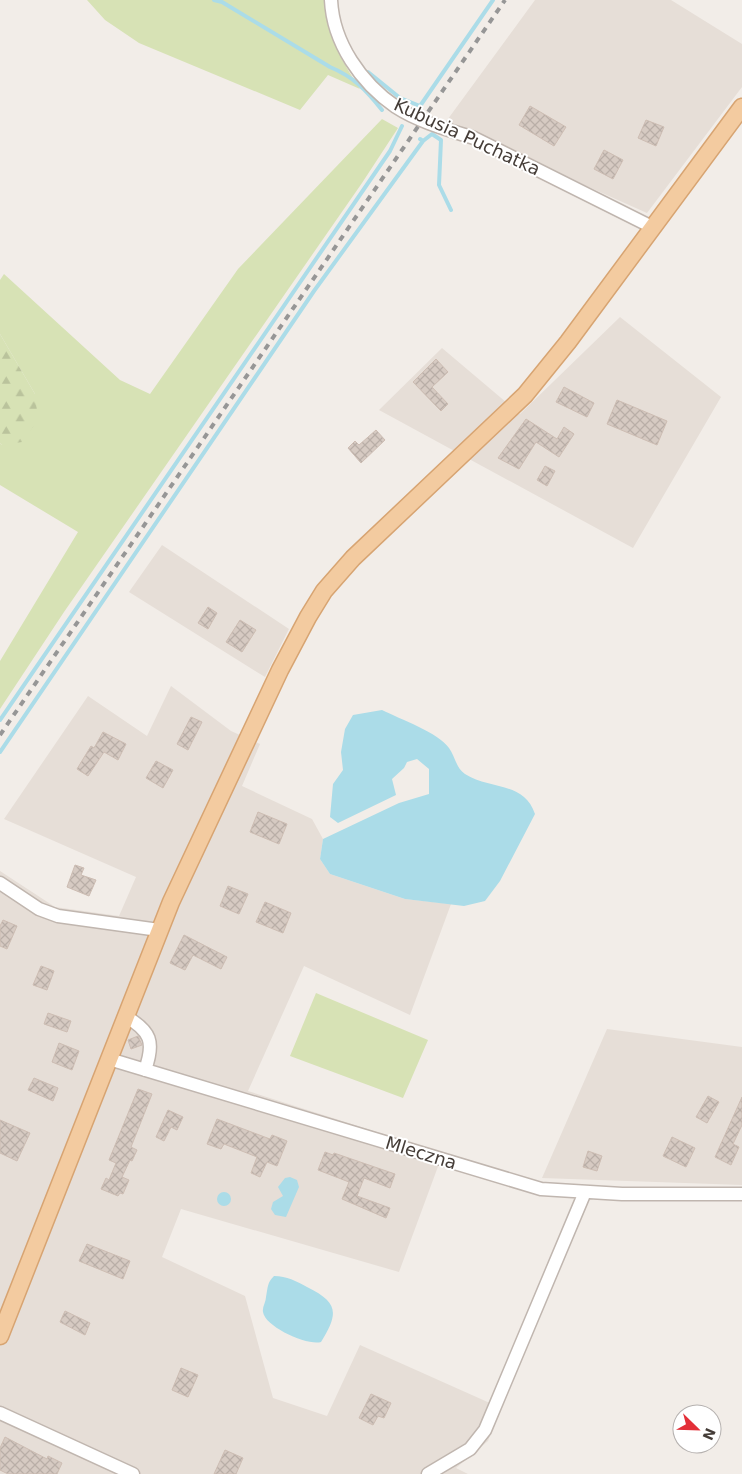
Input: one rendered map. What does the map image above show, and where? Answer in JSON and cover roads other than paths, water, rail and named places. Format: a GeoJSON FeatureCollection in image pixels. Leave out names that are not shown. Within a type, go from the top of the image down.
{"type":"FeatureCollection","features":[{"type":"Feature","properties":{"kind":"main road"},"geometry":{"type":"LineString","coordinates":[[0,1336],[159,930],[192,851],[280,670],[324,590],[353,558],[525,395],[568,342],[742,107]]}},
{"type":"Feature","properties":{"kind":"street","name":"Kubusia Puchatka"},"geometry":{"type":"LineString","coordinates":[[331,0],[338,39],[352,64],[394,106],[445,130],[474,138],[652,227]]}},
{"type":"Feature","properties":{"kind":"street"},"geometry":{"type":"LineString","coordinates":[[0,883],[39,909],[58,916],[159,930]]}},
{"type":"Feature","properties":{"kind":"street"},"geometry":{"type":"LineString","coordinates":[[125,1016],[137,1023],[147,1033],[150,1043],[150,1055],[145,1070]]}},
{"type":"Feature","properties":{"kind":"street","name":"Mleczna"},"geometry":{"type":"LineString","coordinates":[[109,1059],[541,1189],[585,1192],[742,1194]]}},
{"type":"Feature","properties":{"kind":"street"},"geometry":{"type":"LineString","coordinates":[[428,1474],[470,1449],[485,1430],[585,1192]]}},
{"type":"Feature","properties":{"kind":"street"},"geometry":{"type":"LineString","coordinates":[[0,1413],[133,1474]]}},
{"type":"Feature","properties":{"kind":"water"},"geometry":{"type":"Polygon","coordinates":[[[382,710],[428,732],[444,742],[465,774],[475,779],[515,791],[530,803],[535,814],[500,881],[485,901],[464,906],[405,899],[330,874],[320,859],[323,839],[399,803],[429,794],[429,769],[417,759],[407,762],[404,768],[392,779],[396,795],[338,823],[330,817],[333,784],[343,770],[341,752],[345,729],[353,715],[382,710]]]}},
{"type":"Feature","properties":{"kind":"water"},"geometry":{"type":"Polygon","coordinates":[[[290,1177],[297,1180],[299,1187],[286,1217],[275,1215],[271,1209],[273,1202],[283,1196],[278,1187],[285,1178],[290,1177]]]}},
{"type":"Feature","properties":{"kind":"water"},"geometry":{"type":"Polygon","coordinates":[[[224,1192],[229,1194],[231,1199],[229,1204],[224,1206],[219,1204],[217,1199],[219,1194],[224,1192]]]}},
{"type":"Feature","properties":{"kind":"water"},"geometry":{"type":"Polygon","coordinates":[[[274,1276],[287,1278],[299,1283],[317,1292],[330,1303],[333,1315],[321,1342],[297,1338],[271,1324],[266,1318],[263,1308],[268,1285],[274,1276]]]}},
{"type":"Feature","properties":{"kind":"waterway"},"geometry":{"type":"LineString","coordinates":[[214,0],[222,2],[346,75],[365,90],[382,110]]}},
{"type":"Feature","properties":{"kind":"waterway"},"geometry":{"type":"LineString","coordinates":[[368,72],[400,98],[420,106],[493,0]]}},
{"type":"Feature","properties":{"kind":"waterway"},"geometry":{"type":"LineString","coordinates":[[0,720],[390,151],[402,126]]}},
{"type":"Feature","properties":{"kind":"waterway"},"geometry":{"type":"LineString","coordinates":[[420,139],[423,141],[432,134],[441,140],[439,185],[451,210]]}},
{"type":"Feature","properties":{"kind":"waterway"},"geometry":{"type":"LineString","coordinates":[[0,752],[314,291],[423,141]]}},
{"type":"Feature","properties":{"kind":"railway"},"geometry":{"type":"LineString","coordinates":[[0,735],[505,0]]}}]}
